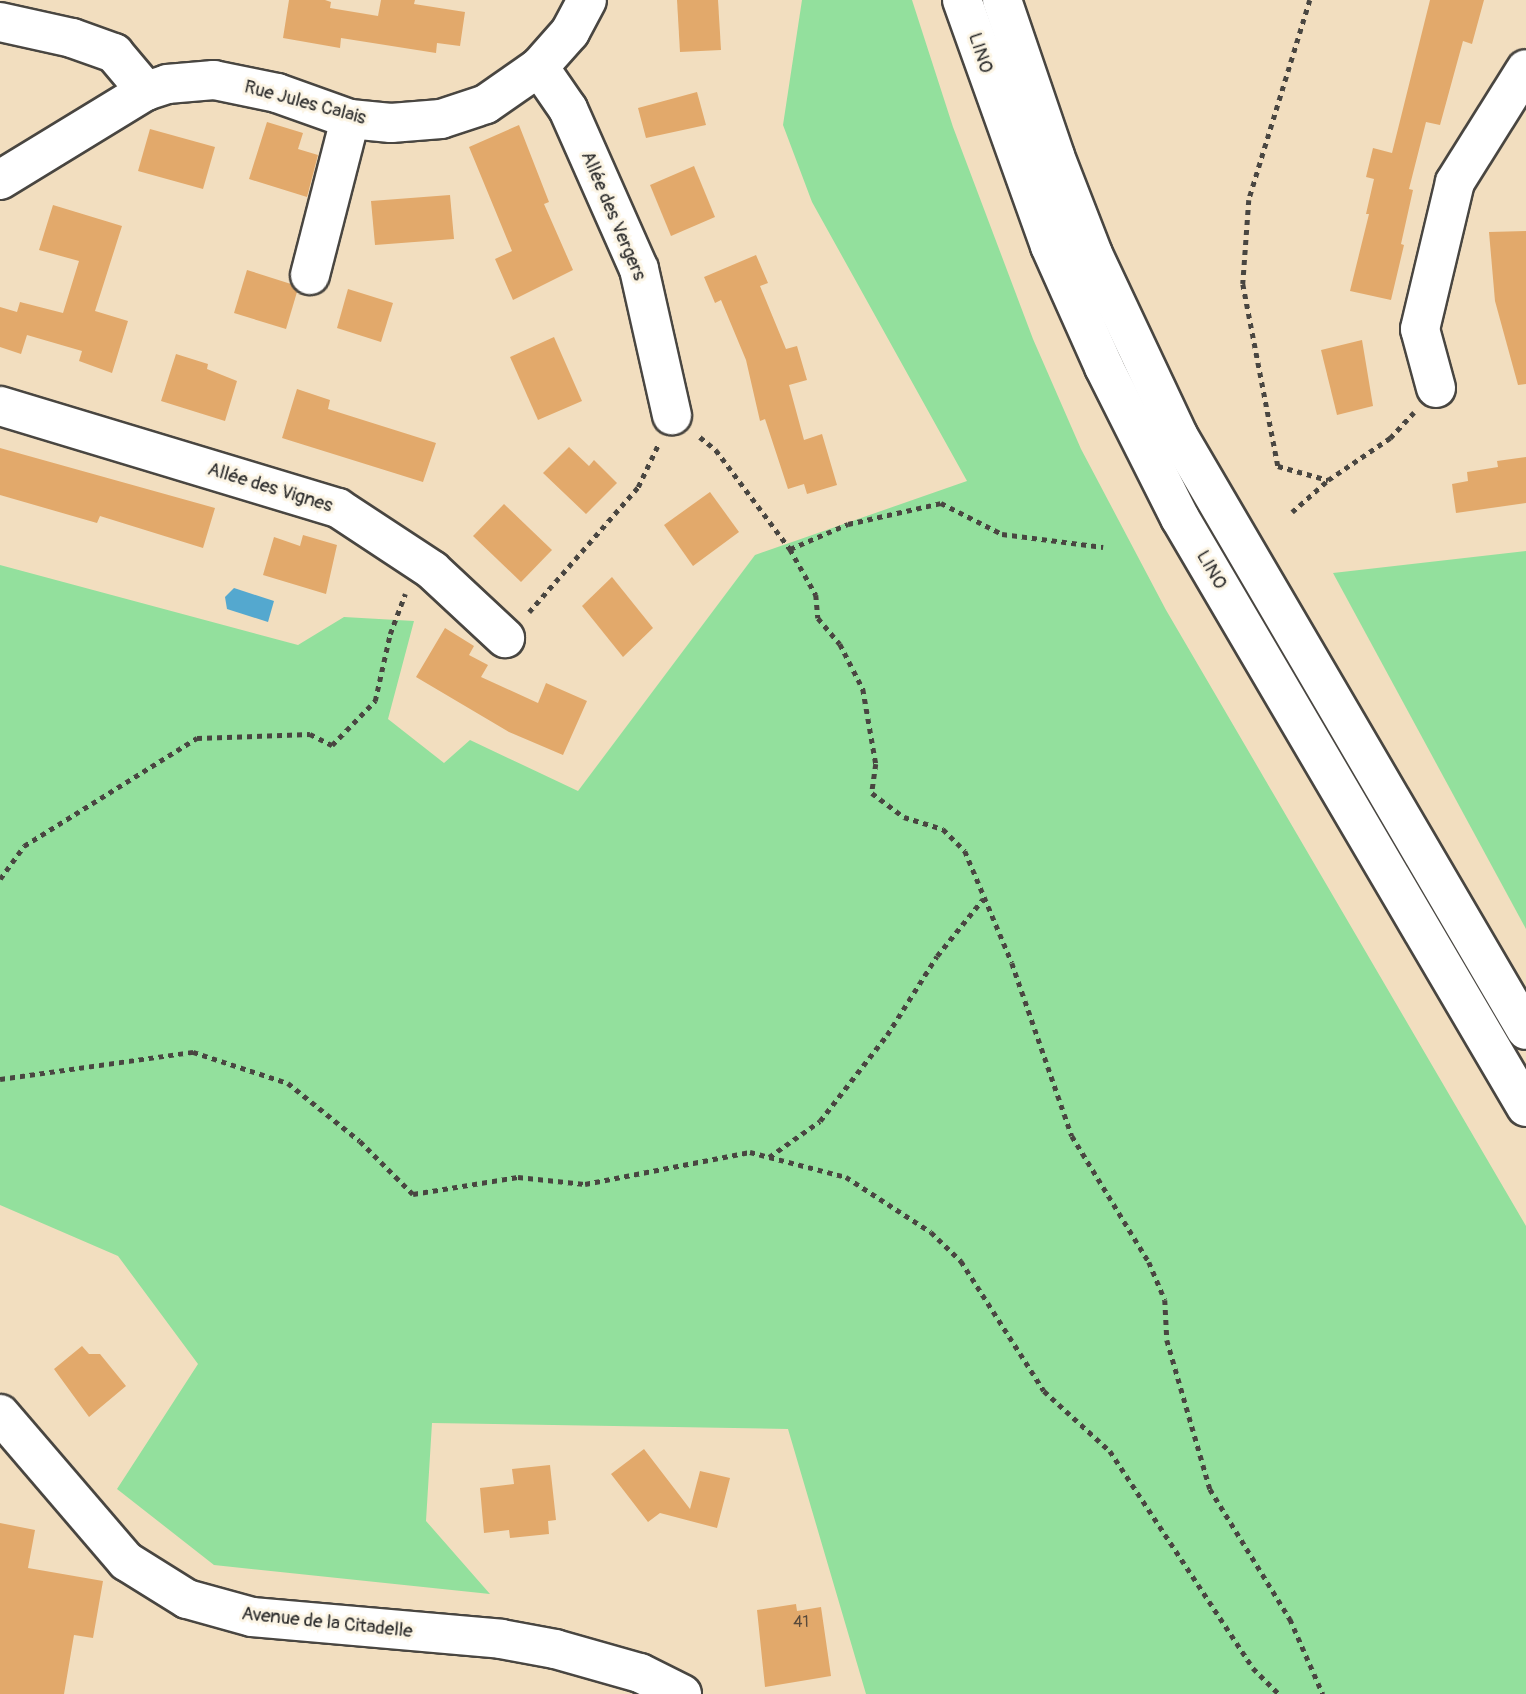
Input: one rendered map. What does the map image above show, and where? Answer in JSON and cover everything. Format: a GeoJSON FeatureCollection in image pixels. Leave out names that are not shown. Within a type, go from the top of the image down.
{"type":"FeatureCollection","features":[{"type":"Feature","properties":{"kind":"main road","name":"Rue Jules Calais"},"geometry":{"type":"LineString","coordinates":[[0,180],[146,91],[214,79],[277,93],[350,119],[391,123],[441,119],[486,104],[539,66],[570,32],[587,0]]}},
{"type":"Feature","properties":{"kind":"main road","name":"LINO"},"geometry":{"type":"LineString","coordinates":[[962,0],[1050,246],[1174,506],[1526,1107]]}},
{"type":"Feature","properties":{"kind":"main road","name":"LINO"},"geometry":{"type":"LineString","coordinates":[[1002,0],[1093,254],[1178,435],[1526,1030]]}},
{"type":"Feature","properties":{"kind":"main road"},"geometry":{"type":"LineString","coordinates":[[0,22],[72,38],[114,53],[146,91]]}},
{"type":"Feature","properties":{"kind":"main road","name":"Allée des Vergers"},"geometry":{"type":"LineString","coordinates":[[539,66],[568,109],[639,269],[673,415]]}},
{"type":"Feature","properties":{"kind":"main road"},"geometry":{"type":"LineString","coordinates":[[1436,388],[1420,328],[1454,182],[1526,69]]}},
{"type":"Feature","properties":{"kind":"main road"},"geometry":{"type":"LineString","coordinates":[[310,275],[350,119]]}},
{"type":"Feature","properties":{"kind":"main road","name":"Allée des Vignes"},"geometry":{"type":"LineString","coordinates":[[0,406],[338,508],[405,553],[505,638]]}},
{"type":"Feature","properties":{"kind":"main road","name":"Avenue de la Citadelle"},"geometry":{"type":"LineString","coordinates":[[0,1414],[126,1562],[187,1599],[252,1617],[501,1639],[555,1648],[640,1673],[682,1694]]}},
{"type":"Feature","properties":{"kind":"path"},"geometry":{"type":"LineString","coordinates":[[1310,0],[1249,200],[1243,284],[1278,466],[1328,480]]}},
{"type":"Feature","properties":{"kind":"path"},"geometry":{"type":"LineString","coordinates":[[1292,512],[1328,480],[1390,438],[1436,388]]}},
{"type":"Feature","properties":{"kind":"path"},"geometry":{"type":"LineString","coordinates":[[505,638],[638,487],[673,415],[716,450],[790,549],[816,595],[818,618],[840,644],[863,689],[876,764],[872,793],[904,817],[943,829],[965,851],[983,899],[1013,963],[1072,1136],[1135,1238],[1165,1300],[1167,1340],[1210,1489],[1290,1619],[1323,1694]]}},
{"type":"Feature","properties":{"kind":"path"},"geometry":{"type":"LineString","coordinates":[[790,549],[848,524],[941,503],[1002,534],[1103,547]]}},
{"type":"Feature","properties":{"kind":"path"},"geometry":{"type":"LineString","coordinates":[[0,879],[24,846],[197,738],[310,734],[332,745],[375,701],[405,553]]}},
{"type":"Feature","properties":{"kind":"path"},"geometry":{"type":"LineString","coordinates":[[769,1157],[820,1121],[887,1035],[937,956],[983,899]]}},
{"type":"Feature","properties":{"kind":"path"},"geometry":{"type":"LineString","coordinates":[[0,1079],[193,1052],[288,1083],[360,1141],[413,1195],[517,1177],[586,1184],[750,1152],[846,1177],[931,1232],[961,1261],[1044,1391],[1110,1451],[1253,1668],[1279,1694]]}},
{"type":"Feature","properties":{"kind":"green space"},"geometry":{"type":"Polygon","coordinates":[[[802,0],[912,0],[953,127],[1033,339],[1081,449],[1166,610],[1526,1226],[1526,1694],[866,1694],[788,1429],[432,1423],[426,1521],[490,1594],[214,1565],[117,1489],[198,1364],[118,1256],[0,1205],[0,565],[298,645],[344,617],[414,621],[388,719],[444,763],[470,740],[578,791],[755,555],[967,481],[812,202],[783,125],[802,0]]]}},
{"type":"Feature","properties":{"kind":"green space"},"geometry":{"type":"Polygon","coordinates":[[[1526,551],[1526,929],[1333,573],[1526,551]]]}},
{"type":"Feature","properties":{"kind":"water"},"geometry":{"type":"Polygon","coordinates":[[[234,588],[274,601],[268,622],[227,609],[225,597],[234,588]]]}},
{"type":"Feature","properties":{"kind":"building"},"geometry":{"type":"Polygon","coordinates":[[[289,0],[325,0],[331,2],[330,8],[378,16],[381,0],[415,0],[414,4],[465,12],[460,46],[437,43],[436,53],[341,38],[340,48],[283,38],[289,0]]]}},
{"type":"Feature","properties":{"kind":"building"},"geometry":{"type":"Polygon","coordinates":[[[677,0],[718,0],[721,50],[680,52],[677,0]]]}},
{"type":"Feature","properties":{"kind":"building"},"geometry":{"type":"Polygon","coordinates":[[[1430,0],[1484,0],[1472,44],[1463,41],[1440,125],[1426,122],[1409,189],[1413,190],[1391,300],[1350,291],[1369,214],[1366,214],[1374,179],[1366,177],[1373,148],[1392,153],[1430,0]]]}},
{"type":"Feature","properties":{"kind":"building"},"geometry":{"type":"Polygon","coordinates":[[[697,92],[706,125],[646,138],[638,108],[697,92]]]}},
{"type":"Feature","properties":{"kind":"building"},"geometry":{"type":"Polygon","coordinates":[[[267,122],[303,133],[298,149],[318,155],[307,197],[249,179],[267,122]]]}},
{"type":"Feature","properties":{"kind":"building"},"geometry":{"type":"Polygon","coordinates":[[[519,125],[549,202],[544,204],[573,270],[513,300],[495,259],[512,251],[469,147],[519,125]]]}},
{"type":"Feature","properties":{"kind":"building"},"geometry":{"type":"Polygon","coordinates":[[[150,129],[215,147],[203,189],[138,171],[150,129]]]}},
{"type":"Feature","properties":{"kind":"building"},"geometry":{"type":"Polygon","coordinates":[[[694,166],[715,217],[671,236],[650,185],[694,166]]]}},
{"type":"Feature","properties":{"kind":"building"},"geometry":{"type":"Polygon","coordinates":[[[450,195],[454,239],[375,245],[371,201],[450,195]]]}},
{"type":"Feature","properties":{"kind":"building"},"geometry":{"type":"Polygon","coordinates":[[[53,205],[122,226],[95,311],[128,321],[112,373],[79,361],[82,351],[27,335],[21,354],[0,347],[0,307],[17,312],[20,302],[63,313],[79,261],[39,250],[53,205]]]}},
{"type":"Feature","properties":{"kind":"building"},"geometry":{"type":"Polygon","coordinates":[[[1526,231],[1526,384],[1518,385],[1495,301],[1489,232],[1526,231]]]}},
{"type":"Feature","properties":{"kind":"building"},"geometry":{"type":"Polygon","coordinates":[[[756,255],[768,283],[760,286],[786,349],[797,346],[807,380],[789,385],[804,440],[822,434],[837,485],[807,494],[804,484],[788,489],[765,419],[760,421],[746,360],[721,300],[715,303],[704,277],[756,255]]]}},
{"type":"Feature","properties":{"kind":"building"},"geometry":{"type":"Polygon","coordinates":[[[247,270],[291,284],[297,292],[286,329],[234,313],[247,270]]]}},
{"type":"Feature","properties":{"kind":"building"},"geometry":{"type":"Polygon","coordinates":[[[348,289],[393,303],[381,342],[337,328],[348,289]]]}},
{"type":"Feature","properties":{"kind":"building"},"geometry":{"type":"Polygon","coordinates":[[[554,337],[582,401],[538,420],[510,357],[554,337]]]}},
{"type":"Feature","properties":{"kind":"building"},"geometry":{"type":"Polygon","coordinates":[[[1362,340],[1373,406],[1337,415],[1321,350],[1362,340]]]}},
{"type":"Feature","properties":{"kind":"building"},"geometry":{"type":"Polygon","coordinates":[[[176,354],[208,364],[207,369],[237,381],[225,421],[161,401],[176,354]]]}},
{"type":"Feature","properties":{"kind":"building"},"geometry":{"type":"Polygon","coordinates":[[[297,389],[330,400],[328,409],[436,443],[423,482],[282,438],[297,389]]]}},
{"type":"Feature","properties":{"kind":"building"},"geometry":{"type":"Polygon","coordinates":[[[569,447],[589,466],[594,460],[617,483],[586,514],[543,473],[569,447]]]}},
{"type":"Feature","properties":{"kind":"building"},"geometry":{"type":"Polygon","coordinates":[[[0,448],[215,508],[203,548],[100,516],[97,523],[0,495],[0,448]]]}},
{"type":"Feature","properties":{"kind":"building"},"geometry":{"type":"Polygon","coordinates":[[[1526,457],[1526,503],[1456,513],[1452,484],[1468,481],[1467,472],[1498,467],[1497,461],[1526,457]]]}},
{"type":"Feature","properties":{"kind":"building"},"geometry":{"type":"Polygon","coordinates":[[[710,492],[739,532],[693,566],[664,525],[710,492]]]}},
{"type":"Feature","properties":{"kind":"building"},"geometry":{"type":"Polygon","coordinates":[[[504,504],[552,550],[521,582],[473,536],[504,504]]]}},
{"type":"Feature","properties":{"kind":"building"},"geometry":{"type":"Polygon","coordinates":[[[303,535],[337,545],[326,594],[263,575],[274,537],[300,546],[303,535]]]}},
{"type":"Feature","properties":{"kind":"building"},"geometry":{"type":"Polygon","coordinates":[[[612,577],[653,628],[623,657],[582,606],[612,577]]]}},
{"type":"Feature","properties":{"kind":"building"},"geometry":{"type":"Polygon","coordinates":[[[445,628],[474,646],[469,655],[488,665],[481,677],[538,703],[546,683],[587,701],[563,755],[509,732],[416,677],[445,628]]]}},
{"type":"Feature","properties":{"kind":"building"},"geometry":{"type":"Polygon","coordinates":[[[82,1346],[89,1354],[100,1354],[126,1386],[89,1417],[54,1369],[82,1346]]]}},
{"type":"Feature","properties":{"kind":"building"},"geometry":{"type":"Polygon","coordinates":[[[644,1449],[690,1509],[700,1471],[730,1478],[717,1528],[660,1513],[648,1522],[611,1474],[644,1449]]]}},
{"type":"Feature","properties":{"kind":"building"},"geometry":{"type":"Polygon","coordinates":[[[550,1465],[556,1520],[548,1521],[549,1534],[510,1538],[509,1530],[484,1533],[480,1488],[514,1484],[512,1469],[550,1465]]]}},
{"type":"Feature","properties":{"kind":"building"},"geometry":{"type":"Polygon","coordinates":[[[0,1523],[35,1530],[28,1568],[103,1581],[93,1638],[74,1635],[64,1694],[0,1694],[0,1523]]]}},
{"type":"Feature","properties":{"kind":"building"},"geometry":{"type":"Polygon","coordinates":[[[796,1604],[797,1611],[821,1607],[831,1676],[765,1687],[757,1610],[796,1604]]]}}]}
